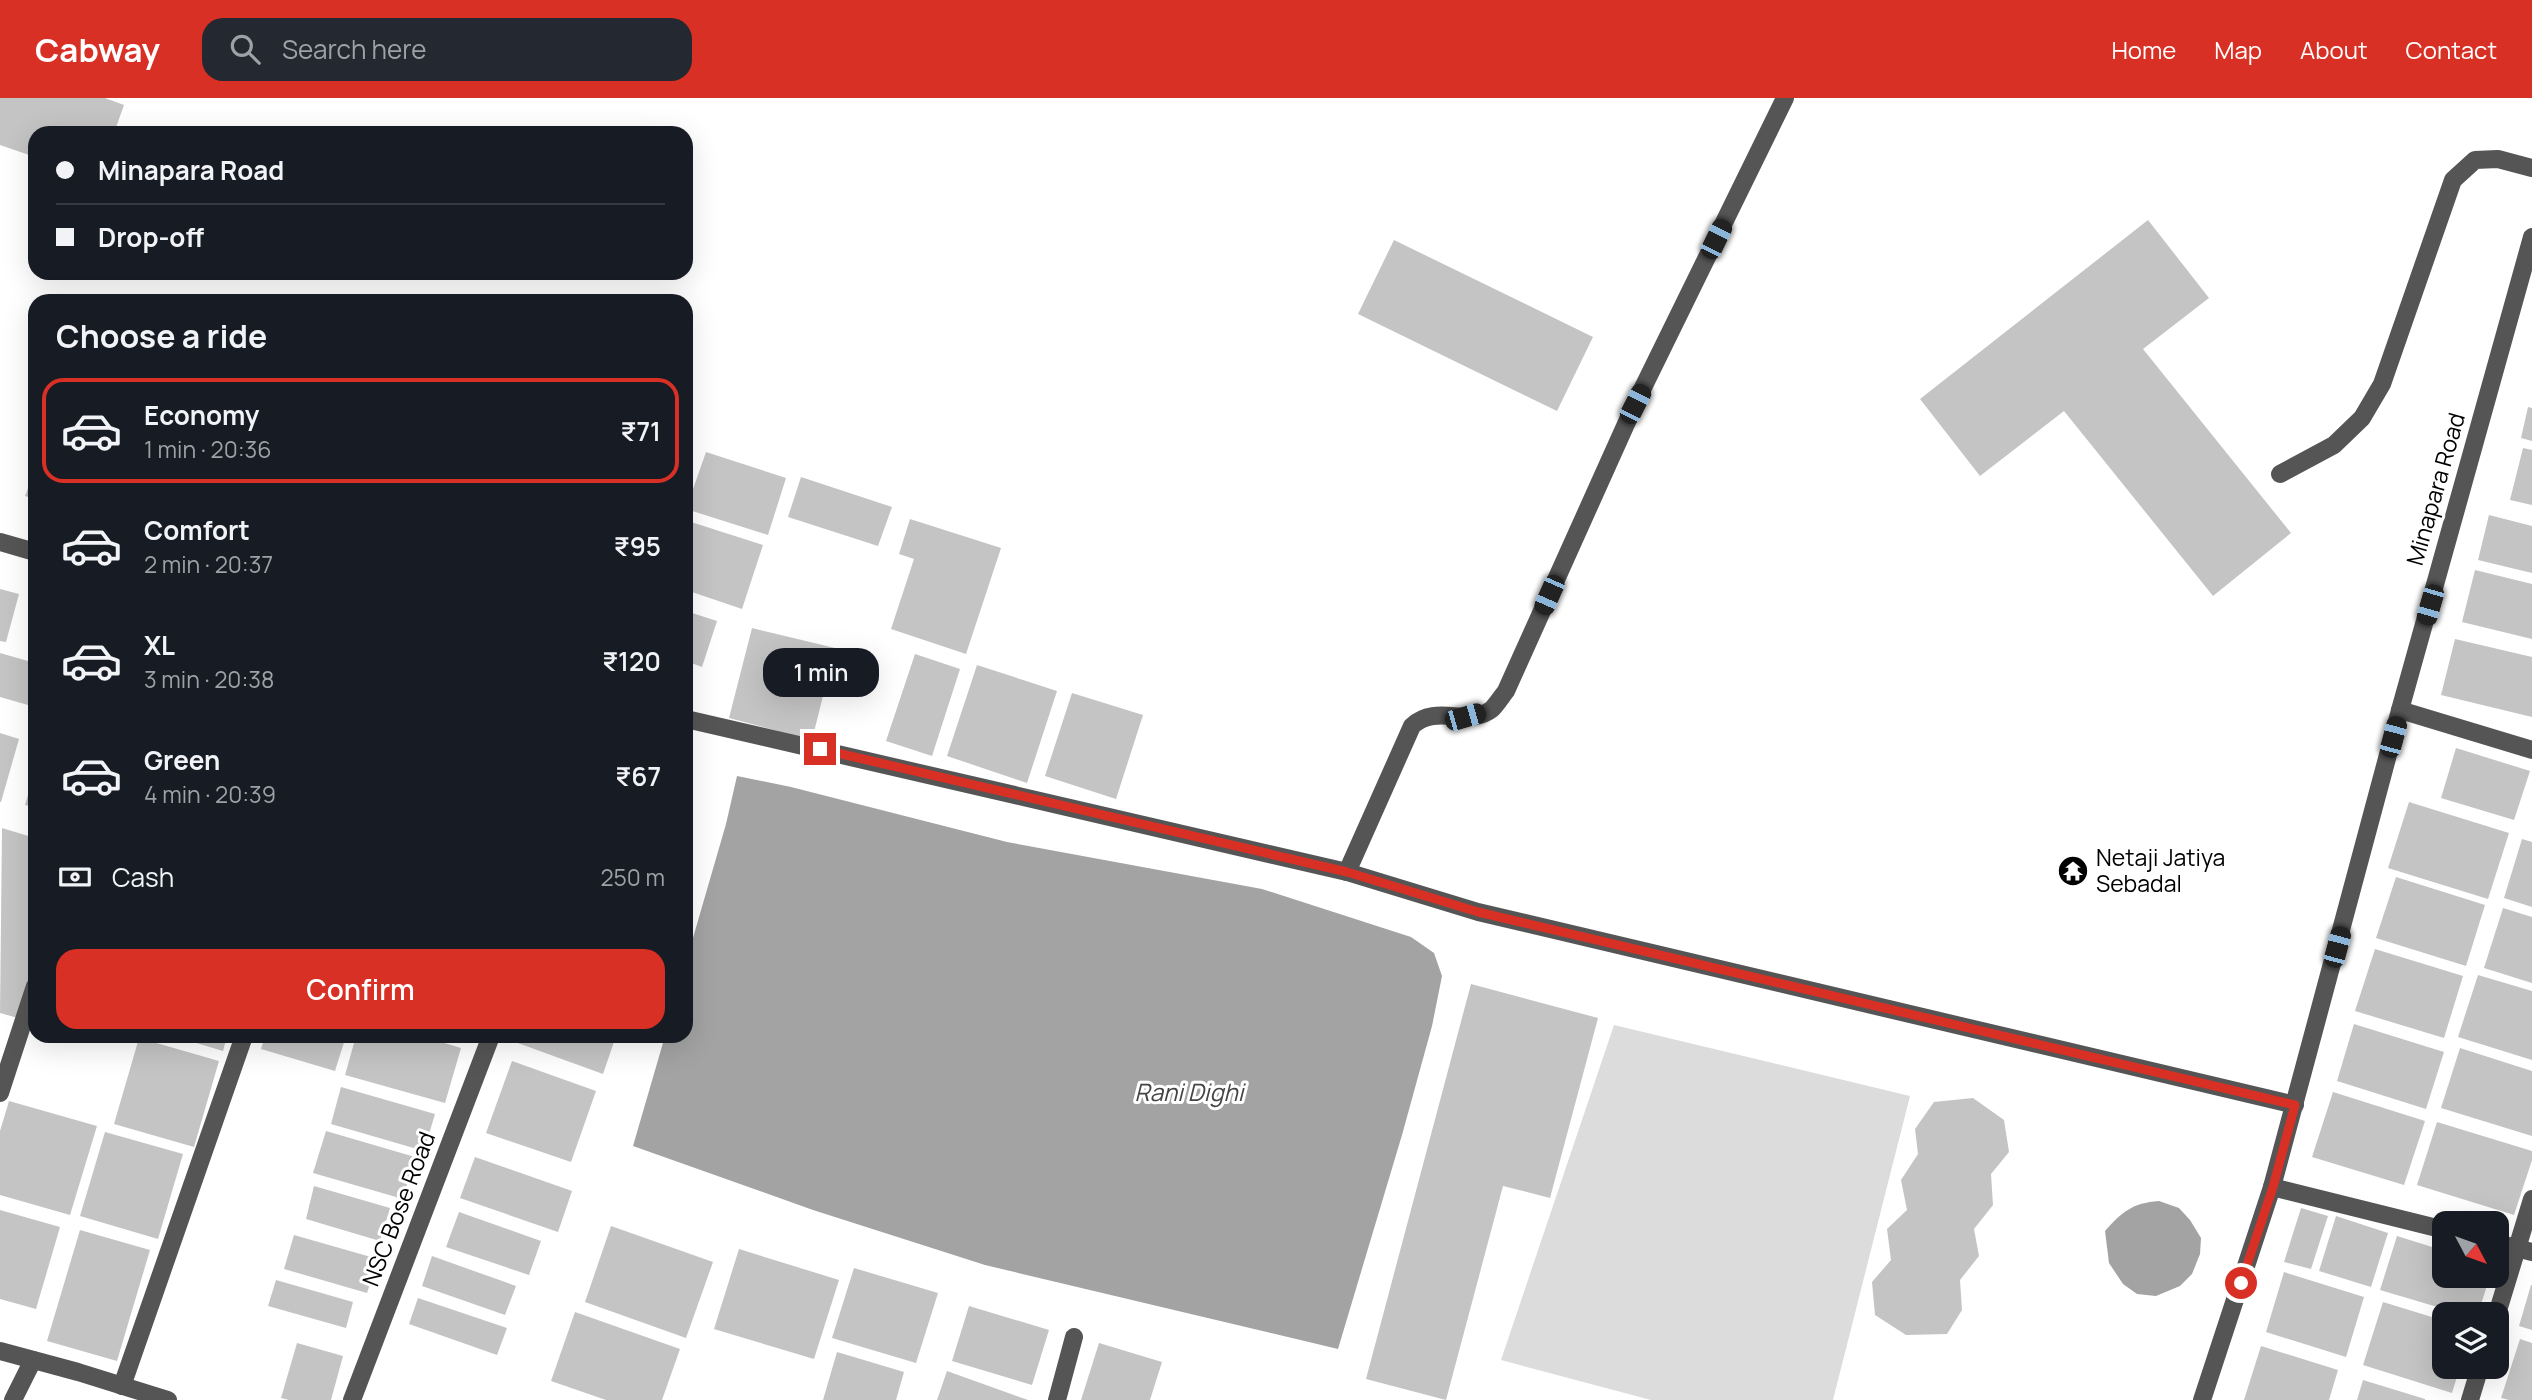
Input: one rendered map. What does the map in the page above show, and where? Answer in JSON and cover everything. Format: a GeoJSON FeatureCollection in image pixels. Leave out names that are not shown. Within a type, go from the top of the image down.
{"type":"FeatureCollection","features":[{"type":"Feature","properties":{"kind":"street"},"geometry":{"type":"LineString","coordinates":[[1347,872],[1412,726],[1422,717],[1433,714],[1465,717],[1491,710],[1506,691],[1635,404],[1785,98]]}},
{"type":"Feature","properties":{"kind":"street"},"geometry":{"type":"LineString","coordinates":[[2280,474],[2333,445],[2362,418],[2382,384],[2453,180],[2475,160],[2498,159],[2532,168]]}},
{"type":"Feature","properties":{"kind":"street","name":"Minapara Road"},"geometry":{"type":"LineString","coordinates":[[2202,1400],[2273,1187],[2400,710],[2532,237]]}},
{"type":"Feature","properties":{"kind":"street"},"geometry":{"type":"LineString","coordinates":[[0,542],[28,550]]}},
{"type":"Feature","properties":{"kind":"street"},"geometry":{"type":"LineString","coordinates":[[2400,710],[2532,750]]}},
{"type":"Feature","properties":{"kind":"street"},"geometry":{"type":"LineString","coordinates":[[693,721],[1347,872],[1478,912],[2295,1105]]}},
{"type":"Feature","properties":{"kind":"street"},"geometry":{"type":"LineString","coordinates":[[0,1093],[28,1007]]}},
{"type":"Feature","properties":{"kind":"street"},"geometry":{"type":"LineString","coordinates":[[122,1386],[242,1043]]}},
{"type":"Feature","properties":{"kind":"street","name":"NSC Bose Road"},"geometry":{"type":"LineString","coordinates":[[352,1400],[488,1043]]}},
{"type":"Feature","properties":{"kind":"street"},"geometry":{"type":"LineString","coordinates":[[2273,1187],[2432,1227]]}},
{"type":"Feature","properties":{"kind":"street"},"geometry":{"type":"LineString","coordinates":[[2502,1302],[2525,1250],[2532,1199]]}},
{"type":"Feature","properties":{"kind":"street"},"geometry":{"type":"LineString","coordinates":[[1057,1400],[1074,1337]]}},
{"type":"Feature","properties":{"kind":"street"},"geometry":{"type":"LineString","coordinates":[[0,1351],[168,1400]]}},
{"type":"Feature","properties":{"kind":"street"},"geometry":{"type":"LineString","coordinates":[[13,1400],[33,1360]]}},
{"type":"Feature","properties":{"kind":"street"},"geometry":{"type":"LineString","coordinates":[[2470,1400],[2476,1379]]}},
{"type":"Feature","properties":{"kind":"shaded area"},"geometry":{"type":"Polygon","coordinates":[[[1614,1025],[1910,1096],[1833,1400],[1651,1400],[1501,1360],[1614,1025]]]}},
{"type":"Feature","properties":{"kind":"water","name":"Rani Dighi"},"geometry":{"type":"Polygon","coordinates":[[[737,776],[791,787],[1007,842],[1262,889],[1411,937],[1434,953],[1442,976],[1432,1026],[1338,1349],[985,1265],[813,1210],[633,1146],[663,1043],[693,1043],[693,938],[737,776]]]}},
{"type":"Feature","properties":{"kind":"water"},"geometry":{"type":"Polygon","coordinates":[[[2159,1201],[2179,1208],[2190,1220],[2201,1238],[2200,1254],[2192,1274],[2180,1286],[2156,1296],[2137,1294],[2123,1284],[2109,1263],[2105,1231],[2128,1210],[2159,1201]]]}},
{"type":"Feature","properties":{"kind":"building"},"geometry":{"type":"Polygon","coordinates":[[[0,98],[105,98],[124,105],[116,126],[28,126],[28,155],[0,145],[0,98]]]}},
{"type":"Feature","properties":{"kind":"building"},"geometry":{"type":"Polygon","coordinates":[[[2148,220],[2209,298],[2143,349],[2291,533],[2213,596],[2064,411],[1980,476],[1920,399],[2148,220]]]}},
{"type":"Feature","properties":{"kind":"building"},"geometry":{"type":"Polygon","coordinates":[[[1394,240],[1593,337],[1557,411],[1358,314],[1394,240]]]}},
{"type":"Feature","properties":{"kind":"building"},"geometry":{"type":"Polygon","coordinates":[[[2528,407],[2532,408],[2532,441],[2521,438],[2528,407]]]}},
{"type":"Feature","properties":{"kind":"building"},"geometry":{"type":"Polygon","coordinates":[[[2523,448],[2532,450],[2532,505],[2510,500],[2523,448]]]}},
{"type":"Feature","properties":{"kind":"building"},"geometry":{"type":"Polygon","coordinates":[[[706,452],[786,478],[768,535],[693,511],[693,489],[706,452]]]}},
{"type":"Feature","properties":{"kind":"building"},"geometry":{"type":"Polygon","coordinates":[[[801,477],[892,507],[878,546],[788,517],[801,477]]]}},
{"type":"Feature","properties":{"kind":"building"},"geometry":{"type":"Polygon","coordinates":[[[2489,515],[2532,526],[2532,573],[2478,560],[2489,515]]]}},
{"type":"Feature","properties":{"kind":"building"},"geometry":{"type":"Polygon","coordinates":[[[910,519],[1001,548],[966,654],[891,629],[914,559],[899,554],[910,519]]]}},
{"type":"Feature","properties":{"kind":"building"},"geometry":{"type":"Polygon","coordinates":[[[693,523],[763,545],[742,609],[693,592],[693,523]]]}},
{"type":"Feature","properties":{"kind":"building"},"geometry":{"type":"Polygon","coordinates":[[[2475,570],[2532,584],[2532,639],[2462,622],[2475,570]]]}},
{"type":"Feature","properties":{"kind":"building"},"geometry":{"type":"Polygon","coordinates":[[[0,589],[19,594],[6,642],[0,641],[0,589]]]}},
{"type":"Feature","properties":{"kind":"building"},"geometry":{"type":"Polygon","coordinates":[[[693,613],[717,621],[702,667],[693,664],[693,613]]]}},
{"type":"Feature","properties":{"kind":"building"},"geometry":{"type":"Polygon","coordinates":[[[752,628],[835,648],[812,740],[729,718],[752,628]]]}},
{"type":"Feature","properties":{"kind":"building"},"geometry":{"type":"Polygon","coordinates":[[[2455,639],[2532,657],[2532,717],[2441,695],[2455,639]]]}},
{"type":"Feature","properties":{"kind":"building"},"geometry":{"type":"Polygon","coordinates":[[[0,653],[28,661],[28,705],[0,697],[0,653]]]}},
{"type":"Feature","properties":{"kind":"building"},"geometry":{"type":"Polygon","coordinates":[[[915,654],[960,669],[932,756],[886,741],[915,654]]]}},
{"type":"Feature","properties":{"kind":"building"},"geometry":{"type":"Polygon","coordinates":[[[977,665],[1057,691],[1027,783],[947,756],[977,665]]]}},
{"type":"Feature","properties":{"kind":"building"},"geometry":{"type":"Polygon","coordinates":[[[1072,693],[1143,715],[1116,799],[1045,776],[1072,693]]]}},
{"type":"Feature","properties":{"kind":"building"},"geometry":{"type":"Polygon","coordinates":[[[0,733],[19,739],[1,802],[0,802],[0,733]]]}},
{"type":"Feature","properties":{"kind":"building"},"geometry":{"type":"Polygon","coordinates":[[[2456,748],[2530,771],[2514,820],[2441,798],[2456,748]]]}},
{"type":"Feature","properties":{"kind":"building"},"geometry":{"type":"Polygon","coordinates":[[[2409,802],[2509,833],[2488,899],[2388,868],[2409,802]]]}},
{"type":"Feature","properties":{"kind":"building"},"geometry":{"type":"Polygon","coordinates":[[[2,828],[28,836],[28,983],[18,1018],[0,1013],[2,828]]]}},
{"type":"Feature","properties":{"kind":"building"},"geometry":{"type":"Polygon","coordinates":[[[2522,839],[2532,842],[2532,907],[2504,898],[2522,839]]]}},
{"type":"Feature","properties":{"kind":"building"},"geometry":{"type":"Polygon","coordinates":[[[2396,877],[2485,905],[2466,966],[2376,938],[2396,877]]]}},
{"type":"Feature","properties":{"kind":"building"},"geometry":{"type":"Polygon","coordinates":[[[2503,908],[2532,917],[2532,983],[2484,968],[2503,908]]]}},
{"type":"Feature","properties":{"kind":"building"},"geometry":{"type":"Polygon","coordinates":[[[2375,949],[2463,976],[2444,1038],[2355,1011],[2375,949]]]}},
{"type":"Feature","properties":{"kind":"building"},"geometry":{"type":"Polygon","coordinates":[[[2478,975],[2532,991],[2532,1060],[2458,1037],[2478,975]]]}},
{"type":"Feature","properties":{"kind":"building"},"geometry":{"type":"Polygon","coordinates":[[[1471,984],[1598,1018],[1550,1198],[1503,1186],[1446,1400],[1366,1379],[1471,984]]]}},
{"type":"Feature","properties":{"kind":"building"},"geometry":{"type":"Polygon","coordinates":[[[2354,1024],[2444,1052],[2426,1109],[2337,1081],[2354,1024]]]}},
{"type":"Feature","properties":{"kind":"building"},"geometry":{"type":"Polygon","coordinates":[[[138,1043],[156,1043],[219,1061],[194,1147],[114,1124],[138,1043]]]}},
{"type":"Feature","properties":{"kind":"building"},"geometry":{"type":"Polygon","coordinates":[[[196,1043],[225,1043],[223,1051],[196,1043]]]}},
{"type":"Feature","properties":{"kind":"building"},"geometry":{"type":"Polygon","coordinates":[[[263,1043],[344,1043],[335,1071],[261,1049],[263,1043]]]}},
{"type":"Feature","properties":{"kind":"building"},"geometry":{"type":"Polygon","coordinates":[[[354,1043],[444,1043],[461,1048],[445,1103],[345,1075],[354,1043]]]}},
{"type":"Feature","properties":{"kind":"building"},"geometry":{"type":"Polygon","coordinates":[[[518,1043],[614,1043],[603,1074],[518,1043]]]}},
{"type":"Feature","properties":{"kind":"building"},"geometry":{"type":"Polygon","coordinates":[[[2460,1048],[2532,1071],[2532,1136],[2441,1108],[2460,1048]]]}},
{"type":"Feature","properties":{"kind":"building"},"geometry":{"type":"Polygon","coordinates":[[[512,1061],[596,1091],[571,1162],[486,1133],[512,1061]]]}},
{"type":"Feature","properties":{"kind":"building"},"geometry":{"type":"Polygon","coordinates":[[[341,1087],[435,1114],[424,1151],[331,1124],[341,1087]]]}},
{"type":"Feature","properties":{"kind":"building"},"geometry":{"type":"Polygon","coordinates":[[[2333,1092],[2425,1121],[2404,1185],[2312,1157],[2333,1092]]]}},
{"type":"Feature","properties":{"kind":"building"},"geometry":{"type":"Polygon","coordinates":[[[1973,1098],[2004,1120],[2009,1152],[1991,1174],[1993,1205],[1974,1229],[1979,1256],[1960,1280],[1962,1310],[1947,1334],[1906,1335],[1875,1315],[1872,1282],[1891,1260],[1887,1229],[1907,1210],[1901,1180],[1918,1154],[1915,1129],[1934,1102],[1973,1098]]]}},
{"type":"Feature","properties":{"kind":"building"},"geometry":{"type":"Polygon","coordinates":[[[9,1101],[97,1126],[70,1215],[0,1195],[0,1131],[9,1101]]]}},
{"type":"Feature","properties":{"kind":"building"},"geometry":{"type":"Polygon","coordinates":[[[2437,1122],[2532,1151],[2532,1160],[2514,1215],[2510,1211],[2501,1211],[2417,1185],[2437,1122]]]}},
{"type":"Feature","properties":{"kind":"building"},"geometry":{"type":"Polygon","coordinates":[[[326,1131],[415,1157],[403,1199],[313,1173],[326,1131]]]}},
{"type":"Feature","properties":{"kind":"building"},"geometry":{"type":"Polygon","coordinates":[[[105,1132],[183,1154],[158,1239],[80,1216],[105,1132]]]}},
{"type":"Feature","properties":{"kind":"building"},"geometry":{"type":"Polygon","coordinates":[[[475,1157],[572,1191],[558,1232],[460,1198],[475,1157]]]}},
{"type":"Feature","properties":{"kind":"building"},"geometry":{"type":"Polygon","coordinates":[[[314,1186],[390,1208],[380,1241],[306,1219],[314,1186]]]}},
{"type":"Feature","properties":{"kind":"building"},"geometry":{"type":"Polygon","coordinates":[[[2301,1208],[2328,1216],[2311,1269],[2284,1262],[2301,1208]]]}},
{"type":"Feature","properties":{"kind":"building"},"geometry":{"type":"Polygon","coordinates":[[[0,1210],[60,1227],[36,1309],[0,1299],[0,1210]]]}},
{"type":"Feature","properties":{"kind":"building"},"geometry":{"type":"Polygon","coordinates":[[[459,1212],[541,1241],[529,1275],[446,1247],[459,1212]]]}},
{"type":"Feature","properties":{"kind":"building"},"geometry":{"type":"Polygon","coordinates":[[[2336,1216],[2388,1233],[2371,1287],[2319,1271],[2336,1216]]]}},
{"type":"Feature","properties":{"kind":"building"},"geometry":{"type":"Polygon","coordinates":[[[611,1226],[713,1262],[686,1338],[585,1302],[611,1226]]]}},
{"type":"Feature","properties":{"kind":"building"},"geometry":{"type":"Polygon","coordinates":[[[80,1230],[150,1250],[117,1361],[47,1341],[80,1230]]]}},
{"type":"Feature","properties":{"kind":"building"},"geometry":{"type":"Polygon","coordinates":[[[294,1235],[378,1259],[367,1293],[284,1269],[294,1235]]]}},
{"type":"Feature","properties":{"kind":"building"},"geometry":{"type":"Polygon","coordinates":[[[2397,1236],[2432,1247],[2432,1288],[2486,1288],[2482,1302],[2432,1302],[2432,1305],[2380,1290],[2397,1236]]]}},
{"type":"Feature","properties":{"kind":"building"},"geometry":{"type":"Polygon","coordinates":[[[739,1249],[839,1280],[814,1359],[714,1329],[739,1249]]]}},
{"type":"Feature","properties":{"kind":"building"},"geometry":{"type":"Polygon","coordinates":[[[432,1256],[516,1286],[505,1315],[422,1286],[432,1256]]]}},
{"type":"Feature","properties":{"kind":"building"},"geometry":{"type":"Polygon","coordinates":[[[854,1268],[938,1293],[916,1363],[832,1338],[854,1268]]]}},
{"type":"Feature","properties":{"kind":"building"},"geometry":{"type":"Polygon","coordinates":[[[2284,1272],[2364,1297],[2346,1357],[2266,1332],[2284,1272]]]}},
{"type":"Feature","properties":{"kind":"building"},"geometry":{"type":"Polygon","coordinates":[[[276,1280],[353,1302],[346,1328],[268,1306],[276,1280]]]}},
{"type":"Feature","properties":{"kind":"building"},"geometry":{"type":"Polygon","coordinates":[[[2532,1285],[2532,1330],[2519,1326],[2532,1285]]]}},
{"type":"Feature","properties":{"kind":"building"},"geometry":{"type":"Polygon","coordinates":[[[418,1298],[507,1328],[497,1355],[409,1324],[418,1298]]]}},
{"type":"Feature","properties":{"kind":"building"},"geometry":{"type":"Polygon","coordinates":[[[2383,1302],[2432,1317],[2432,1379],[2456,1379],[2452,1393],[2363,1365],[2383,1302]]]}},
{"type":"Feature","properties":{"kind":"building"},"geometry":{"type":"Polygon","coordinates":[[[969,1306],[1049,1330],[1032,1385],[952,1361],[969,1306]]]}},
{"type":"Feature","properties":{"kind":"building"},"geometry":{"type":"Polygon","coordinates":[[[575,1312],[680,1349],[662,1400],[606,1400],[551,1381],[575,1312]]]}},
{"type":"Feature","properties":{"kind":"building"},"geometry":{"type":"Polygon","coordinates":[[[2520,1339],[2532,1343],[2532,1400],[2501,1398],[2520,1339]]]}},
{"type":"Feature","properties":{"kind":"building"},"geometry":{"type":"Polygon","coordinates":[[[297,1343],[343,1356],[331,1400],[281,1398],[297,1343]]]}},
{"type":"Feature","properties":{"kind":"building"},"geometry":{"type":"Polygon","coordinates":[[[1099,1343],[1162,1362],[1150,1400],[1081,1400],[1099,1343]]]}},
{"type":"Feature","properties":{"kind":"building"},"geometry":{"type":"Polygon","coordinates":[[[2261,1346],[2338,1370],[2329,1400],[2244,1400],[2261,1346]]]}},
{"type":"Feature","properties":{"kind":"building"},"geometry":{"type":"Polygon","coordinates":[[[837,1352],[904,1372],[896,1400],[823,1400],[837,1352]]]}},
{"type":"Feature","properties":{"kind":"building"},"geometry":{"type":"Polygon","coordinates":[[[947,1371],[1028,1400],[937,1400],[947,1371]]]}},
{"type":"Feature","properties":{"kind":"building"},"geometry":{"type":"Polygon","coordinates":[[[2363,1380],[2425,1399],[2425,1400],[2357,1400],[2363,1380]]]}},
{"type":"Feature","properties":{"kind":"place","name":"Netaji Jatiya Sebadal"},"geometry":{"type":"Point","coordinates":[2073,871]}},
{"type":"Feature","properties":{"kind":"route"},"geometry":{"type":"LineString","coordinates":[[820,749],[1347,872],[1478,912],[2295,1105],[2273,1187],[2241,1283]]}}]}
